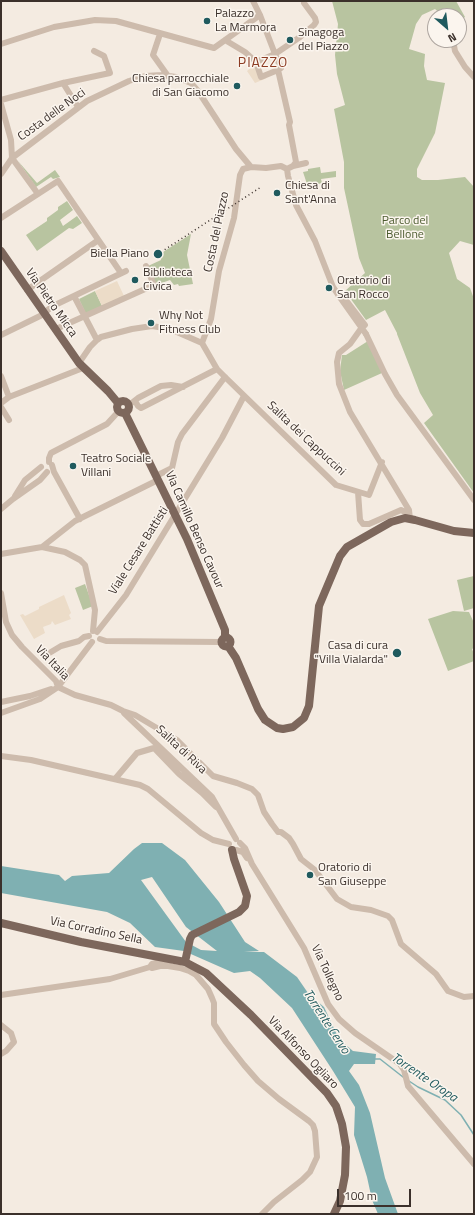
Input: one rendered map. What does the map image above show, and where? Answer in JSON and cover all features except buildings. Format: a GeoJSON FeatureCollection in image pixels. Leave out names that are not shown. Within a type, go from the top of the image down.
{"type":"FeatureCollection","features":[{"type":"Feature","properties":{"kind":"main road","name":"Via Pietro Micca"},"geometry":{"type":"LineString","coordinates":[[1,251],[81,366],[108,391],[118,403]]}},
{"type":"Feature","properties":{"kind":"main road"},"geometry":{"type":"LineString","coordinates":[[124,401],[132,403],[129,409],[122,413],[116,408],[118,403],[124,401]]}},
{"type":"Feature","properties":{"kind":"main road","name":"Via Camillo Benso Cavour"},"geometry":{"type":"LineString","coordinates":[[122,413],[176,513],[225,630],[225,642],[236,658],[258,710],[265,720],[273,726],[288,728],[297,724],[304,718],[310,706],[319,606],[340,556],[347,547],[370,533],[398,519],[410,519]]}},
{"type":"Feature","properties":{"kind":"main road"},"geometry":{"type":"LineString","coordinates":[[410,519],[449,530],[474,533]]}},
{"type":"Feature","properties":{"kind":"main road"},"geometry":{"type":"LineString","coordinates":[[183,960],[190,939],[196,932],[239,912],[245,906],[247,896],[234,859],[232,848]]}},
{"type":"Feature","properties":{"kind":"main road","name":"Via Corradino Sella"},"geometry":{"type":"LineString","coordinates":[[1,923],[81,942],[183,960]]}},
{"type":"Feature","properties":{"kind":"main road","name":"Via Alfonso Ogliaro"},"geometry":{"type":"LineString","coordinates":[[183,960],[206,974],[222,988],[327,1093],[336,1106],[342,1124],[346,1147],[345,1175],[340,1201],[334,1214]]}},
{"type":"Feature","properties":{"kind":"street"},"geometry":{"type":"LineString","coordinates":[[253,1],[281,68],[278,70],[290,122],[289,125],[296,162],[293,166]]}},
{"type":"Feature","properties":{"kind":"street"},"geometry":{"type":"LineString","coordinates":[[256,62],[275,54],[300,37],[314,25],[316,22],[315,18],[304,3]]}},
{"type":"Feature","properties":{"kind":"street"},"geometry":{"type":"LineString","coordinates":[[1,44],[54,27],[95,20],[116,21],[214,48],[260,15]]}},
{"type":"Feature","properties":{"kind":"street"},"geometry":{"type":"LineString","coordinates":[[160,34],[153,55],[168,76]]}},
{"type":"Feature","properties":{"kind":"street"},"geometry":{"type":"LineString","coordinates":[[225,40],[245,52],[256,62],[261,77],[278,70]]}},
{"type":"Feature","properties":{"kind":"street"},"geometry":{"type":"LineString","coordinates":[[454,48],[454,52],[474,77]]}},
{"type":"Feature","properties":{"kind":"street"},"geometry":{"type":"LineString","coordinates":[[1,100],[63,83],[110,73],[104,56],[94,51]]}},
{"type":"Feature","properties":{"kind":"street","name":"Costa delle Noci"},"geometry":{"type":"LineString","coordinates":[[1,174],[12,158],[78,107],[94,97],[129,81],[145,76],[176,77],[191,83],[198,91],[236,149],[251,167]]}},
{"type":"Feature","properties":{"kind":"street"},"geometry":{"type":"LineString","coordinates":[[63,83],[78,107]]}},
{"type":"Feature","properties":{"kind":"street"},"geometry":{"type":"LineString","coordinates":[[1,104],[3,119],[11,140],[12,158],[38,194]]}},
{"type":"Feature","properties":{"kind":"street"},"geometry":{"type":"LineString","coordinates":[[287,169],[293,166],[306,164]]}},
{"type":"Feature","properties":{"kind":"street"},"geometry":{"type":"LineString","coordinates":[[251,167],[266,168],[281,166],[287,169]]}},
{"type":"Feature","properties":{"kind":"street","name":"Costa del Piazzo"},"geometry":{"type":"LineString","coordinates":[[202,343],[211,319],[219,270],[234,218],[240,175],[244,170],[251,167]]}},
{"type":"Feature","properties":{"kind":"street"},"geometry":{"type":"LineString","coordinates":[[287,169],[296,205],[315,241],[333,287],[366,334],[397,395],[474,500]]}},
{"type":"Feature","properties":{"kind":"street"},"geometry":{"type":"LineString","coordinates":[[1,218],[58,181],[97,241],[123,272],[48,309],[44,313],[1,335]]}},
{"type":"Feature","properties":{"kind":"street"},"geometry":{"type":"LineString","coordinates":[[27,290],[97,241]]}},
{"type":"Feature","properties":{"kind":"street"},"geometry":{"type":"LineString","coordinates":[[56,329],[154,285],[146,266]]}},
{"type":"Feature","properties":{"kind":"street"},"geometry":{"type":"LineString","coordinates":[[333,287],[338,290],[365,325],[350,344],[339,353],[337,362],[338,384],[350,412],[382,462],[409,510],[410,519]]}},
{"type":"Feature","properties":{"kind":"street"},"geometry":{"type":"LineString","coordinates":[[74,296],[97,340]]}},
{"type":"Feature","properties":{"kind":"street"},"geometry":{"type":"LineString","coordinates":[[1,403],[9,397],[24,390],[81,366],[97,340],[102,337],[132,329],[152,326],[170,329],[202,343]]}},
{"type":"Feature","properties":{"kind":"street","name":"Salita dei Cappuccini"},"geometry":{"type":"LineString","coordinates":[[202,343],[217,369],[225,378],[336,485],[369,495],[382,462]]}},
{"type":"Feature","properties":{"kind":"street"},"geometry":{"type":"LineString","coordinates":[[183,387],[171,385],[161,386],[138,398],[132,403],[141,408],[183,387],[217,369]]}},
{"type":"Feature","properties":{"kind":"street"},"geometry":{"type":"LineString","coordinates":[[1,376],[9,397]]}},
{"type":"Feature","properties":{"kind":"street"},"geometry":{"type":"LineString","coordinates":[[42,547],[75,522],[157,478],[172,468],[178,442],[182,434],[225,378]]}},
{"type":"Feature","properties":{"kind":"street","name":"Viale Cesare Battisti"},"geometry":{"type":"LineString","coordinates":[[93,633],[126,595],[222,438],[244,396]]}},
{"type":"Feature","properties":{"kind":"street"},"geometry":{"type":"LineString","coordinates":[[1,407],[9,420]]}},
{"type":"Feature","properties":{"kind":"street"},"geometry":{"type":"LineString","coordinates":[[80,519],[54,472],[49,458],[51,453],[107,424],[122,413]]}},
{"type":"Feature","properties":{"kind":"street"},"geometry":{"type":"LineString","coordinates":[[13,499],[25,480],[45,462],[51,463]]}},
{"type":"Feature","properties":{"kind":"street"},"geometry":{"type":"LineString","coordinates":[[1,509],[51,470],[51,463]]}},
{"type":"Feature","properties":{"kind":"street"},"geometry":{"type":"LineString","coordinates":[[41,467],[62,485]]}},
{"type":"Feature","properties":{"kind":"street"},"geometry":{"type":"LineString","coordinates":[[40,480],[48,477],[54,478]]}},
{"type":"Feature","properties":{"kind":"street"},"geometry":{"type":"LineString","coordinates":[[358,492],[360,520],[363,524],[369,524],[401,510],[406,513],[410,519]]}},
{"type":"Feature","properties":{"kind":"street"},"geometry":{"type":"LineString","coordinates":[[1,554],[42,547],[65,552],[80,560],[85,565],[96,610],[93,633],[90,640],[92,642],[58,687],[40,699],[1,713]]}},
{"type":"Feature","properties":{"kind":"street","name":"Via Italia"},"geometry":{"type":"LineString","coordinates":[[1,593],[4,623],[17,641],[56,681],[58,687],[75,695],[111,705],[135,715],[177,740],[213,776],[252,789],[258,795],[264,812],[278,832],[281,832],[289,838],[301,859],[315,870],[337,900],[350,907],[371,910],[388,916],[392,920],[401,944],[436,974],[448,991],[464,997],[474,996]]}},
{"type":"Feature","properties":{"kind":"street"},"geometry":{"type":"LineString","coordinates":[[46,655],[61,646],[79,641],[93,633],[100,636],[100,639],[106,641],[225,642]]}},
{"type":"Feature","properties":{"kind":"street"},"geometry":{"type":"LineString","coordinates":[[92,642],[97,642],[100,639]]}},
{"type":"Feature","properties":{"kind":"street"},"geometry":{"type":"LineString","coordinates":[[1,702],[30,696],[58,687]]}},
{"type":"Feature","properties":{"kind":"street","name":"Salita di Riva"},"geometry":{"type":"LineString","coordinates":[[123,711],[212,797],[238,841]]}},
{"type":"Feature","properties":{"kind":"street","name":"Salita di Riva"},"geometry":{"type":"LineString","coordinates":[[115,779],[137,753],[154,748],[179,774],[202,792],[212,805],[219,809]]}},
{"type":"Feature","properties":{"kind":"street"},"geometry":{"type":"LineString","coordinates":[[1,756],[31,760],[148,788],[201,833],[232,848],[239,848],[238,841],[231,841],[232,848]]}},
{"type":"Feature","properties":{"kind":"street","name":"Via Tollegno"},"geometry":{"type":"LineString","coordinates":[[238,841],[245,848],[252,864]]}},
{"type":"Feature","properties":{"kind":"street","name":"Via Tollegno"},"geometry":{"type":"LineString","coordinates":[[232,848],[242,852],[252,864],[304,948],[328,1004],[338,1018],[355,1033],[400,1064],[404,1070],[408,1086],[474,1164]]}},
{"type":"Feature","properties":{"kind":"street"},"geometry":{"type":"LineString","coordinates":[[152,967],[152,964],[156,962],[183,960]]}},
{"type":"Feature","properties":{"kind":"street"},"geometry":{"type":"LineString","coordinates":[[1,996],[110,978],[152,967],[164,966],[180,968],[196,975],[208,989],[214,1003],[214,1024],[244,1066],[258,1081],[279,1099],[309,1121],[313,1125],[315,1131],[317,1157],[310,1172],[262,1214]]}},
{"type":"Feature","properties":{"kind":"street"},"geometry":{"type":"LineString","coordinates":[[1,1025],[11,1033],[14,1042],[1,1054]]}},
{"type":"Feature","properties":{"kind":"green space","name":"Parco del Bellone"},"geometry":{"type":"Polygon","coordinates":[[[332,1],[456,1],[460,8],[427,8],[427,13],[422,15],[416,24],[409,49],[425,54],[424,66],[427,80],[445,83],[435,133],[417,169],[417,177],[422,180],[438,180],[465,177],[474,187],[474,245],[460,241],[449,253],[457,279],[470,288],[474,299],[474,493],[424,423],[433,415],[420,393],[397,333],[385,310],[366,320],[345,291],[365,273],[359,258],[344,188],[344,162],[334,109],[345,105],[337,74],[335,55],[338,24],[332,1]]]}},
{"type":"Feature","properties":{"kind":"green space"},"geometry":{"type":"Polygon","coordinates":[[[18,161],[37,183],[55,170],[60,177],[53,179],[51,177],[36,187],[18,161]]]}},
{"type":"Feature","properties":{"kind":"green space"},"geometry":{"type":"Polygon","coordinates":[[[320,167],[321,173],[336,171],[336,177],[321,179],[322,183],[308,187],[303,172],[308,171],[308,169],[320,167]]]}},
{"type":"Feature","properties":{"kind":"green space"},"geometry":{"type":"Polygon","coordinates":[[[67,201],[73,210],[60,220],[63,226],[77,216],[82,223],[73,229],[69,228],[37,251],[26,235],[47,221],[47,218],[58,210],[58,207],[67,201]]]}},
{"type":"Feature","properties":{"kind":"green space"},"geometry":{"type":"Polygon","coordinates":[[[191,234],[187,255],[193,284],[179,286],[178,284],[174,285],[170,280],[156,285],[148,266],[161,260],[160,254],[191,234]]]}},
{"type":"Feature","properties":{"kind":"green space"},"geometry":{"type":"Polygon","coordinates":[[[95,291],[102,306],[86,314],[79,299],[95,291]]]}},
{"type":"Feature","properties":{"kind":"green space"},"geometry":{"type":"Polygon","coordinates":[[[368,341],[382,373],[344,390],[340,371],[342,355],[346,355],[368,341]]]}},
{"type":"Feature","properties":{"kind":"green space"},"geometry":{"type":"Polygon","coordinates":[[[474,576],[474,608],[464,611],[457,580],[474,576]]]}},
{"type":"Feature","properties":{"kind":"green space"},"geometry":{"type":"Polygon","coordinates":[[[85,584],[93,606],[83,610],[75,588],[85,584]]]}},
{"type":"Feature","properties":{"kind":"green space"},"geometry":{"type":"Polygon","coordinates":[[[453,611],[469,612],[474,623],[474,648],[472,649],[474,661],[448,671],[428,619],[453,611]]]}},
{"type":"Feature","properties":{"kind":"shaded area"},"geometry":{"type":"Polygon","coordinates":[[[255,64],[267,78],[255,83],[247,71],[255,64]]]}},
{"type":"Feature","properties":{"kind":"shaded area"},"geometry":{"type":"Polygon","coordinates":[[[117,281],[124,296],[102,306],[95,291],[117,281]]]}},
{"type":"Feature","properties":{"kind":"shaded area"},"geometry":{"type":"Polygon","coordinates":[[[64,595],[71,613],[69,615],[71,619],[55,625],[52,621],[51,624],[43,627],[45,633],[34,639],[20,615],[23,614],[25,616],[39,609],[39,607],[64,595]]]}},
{"type":"Feature","properties":{"kind":"water","name":"Torrente Cervo"},"geometry":{"type":"Polygon","coordinates":[[[142,843],[162,843],[185,860],[219,902],[245,942],[259,951],[244,952],[264,952],[297,977],[308,993],[324,1007],[339,1039],[353,1051],[376,1054],[375,1064],[354,1064],[349,1071],[359,1085],[370,1113],[385,1178],[398,1214],[378,1214],[372,1200],[367,1177],[354,1135],[355,1107],[292,1008],[260,978],[250,971],[234,973],[184,951],[155,947],[130,923],[107,912],[1,893],[1,866],[59,875],[65,881],[72,876],[109,873],[142,843]],[[152,877],[141,880],[186,942],[201,950],[217,951],[186,927],[152,877]]]}},
{"type":"Feature","properties":{"kind":"waterway","name":"Torrente Oropa"},"geometry":{"type":"LineString","coordinates":[[374,1059],[380,1059],[403,1077]]}},
{"type":"Feature","properties":{"kind":"waterway","name":"Torrente Oropa"},"geometry":{"type":"LineString","coordinates":[[409,1081],[445,1100],[461,1115],[474,1135]]}},
{"type":"Feature","properties":{"kind":"railway"},"geometry":{"type":"LineString","coordinates":[[158,254],[261,187]]}},
{"type":"Feature","properties":{"kind":"place","name":"Palazzo La Marmora"},"geometry":{"type":"Point","coordinates":[207,21]}},
{"type":"Feature","properties":{"kind":"place","name":"Sinagoga del Piazzo"},"geometry":{"type":"Point","coordinates":[290,40]}},
{"type":"Feature","properties":{"kind":"place","name":"Chiesa parrocchiale di San Giacomo"},"geometry":{"type":"Point","coordinates":[237,86]}},
{"type":"Feature","properties":{"kind":"place","name":"Chiesa di Sant'Anna"},"geometry":{"type":"Point","coordinates":[277,193]}},
{"type":"Feature","properties":{"kind":"place","name":"Biella Piano"},"geometry":{"type":"Point","coordinates":[158,254]}},
{"type":"Feature","properties":{"kind":"place","name":"Biblioteca Civica"},"geometry":{"type":"Point","coordinates":[135,280]}},
{"type":"Feature","properties":{"kind":"place","name":"Oratorio di San Rocco"},"geometry":{"type":"Point","coordinates":[329,288]}},
{"type":"Feature","properties":{"kind":"place","name":"Why Not Fitness Club"},"geometry":{"type":"Point","coordinates":[151,323]}},
{"type":"Feature","properties":{"kind":"place","name":"Teatro Sociale Villani"},"geometry":{"type":"Point","coordinates":[73,466]}},
{"type":"Feature","properties":{"kind":"place","name":"Casa di cura \"Villa Vialarda\""},"geometry":{"type":"Point","coordinates":[397,653]}},
{"type":"Feature","properties":{"kind":"place","name":"Oratorio di San Giuseppe"},"geometry":{"type":"Point","coordinates":[310,875]}},
{"type":"Feature","properties":{"kind":"district","name":"PIAZZO"},"geometry":{"type":"Point","coordinates":[263,64]}}]}
